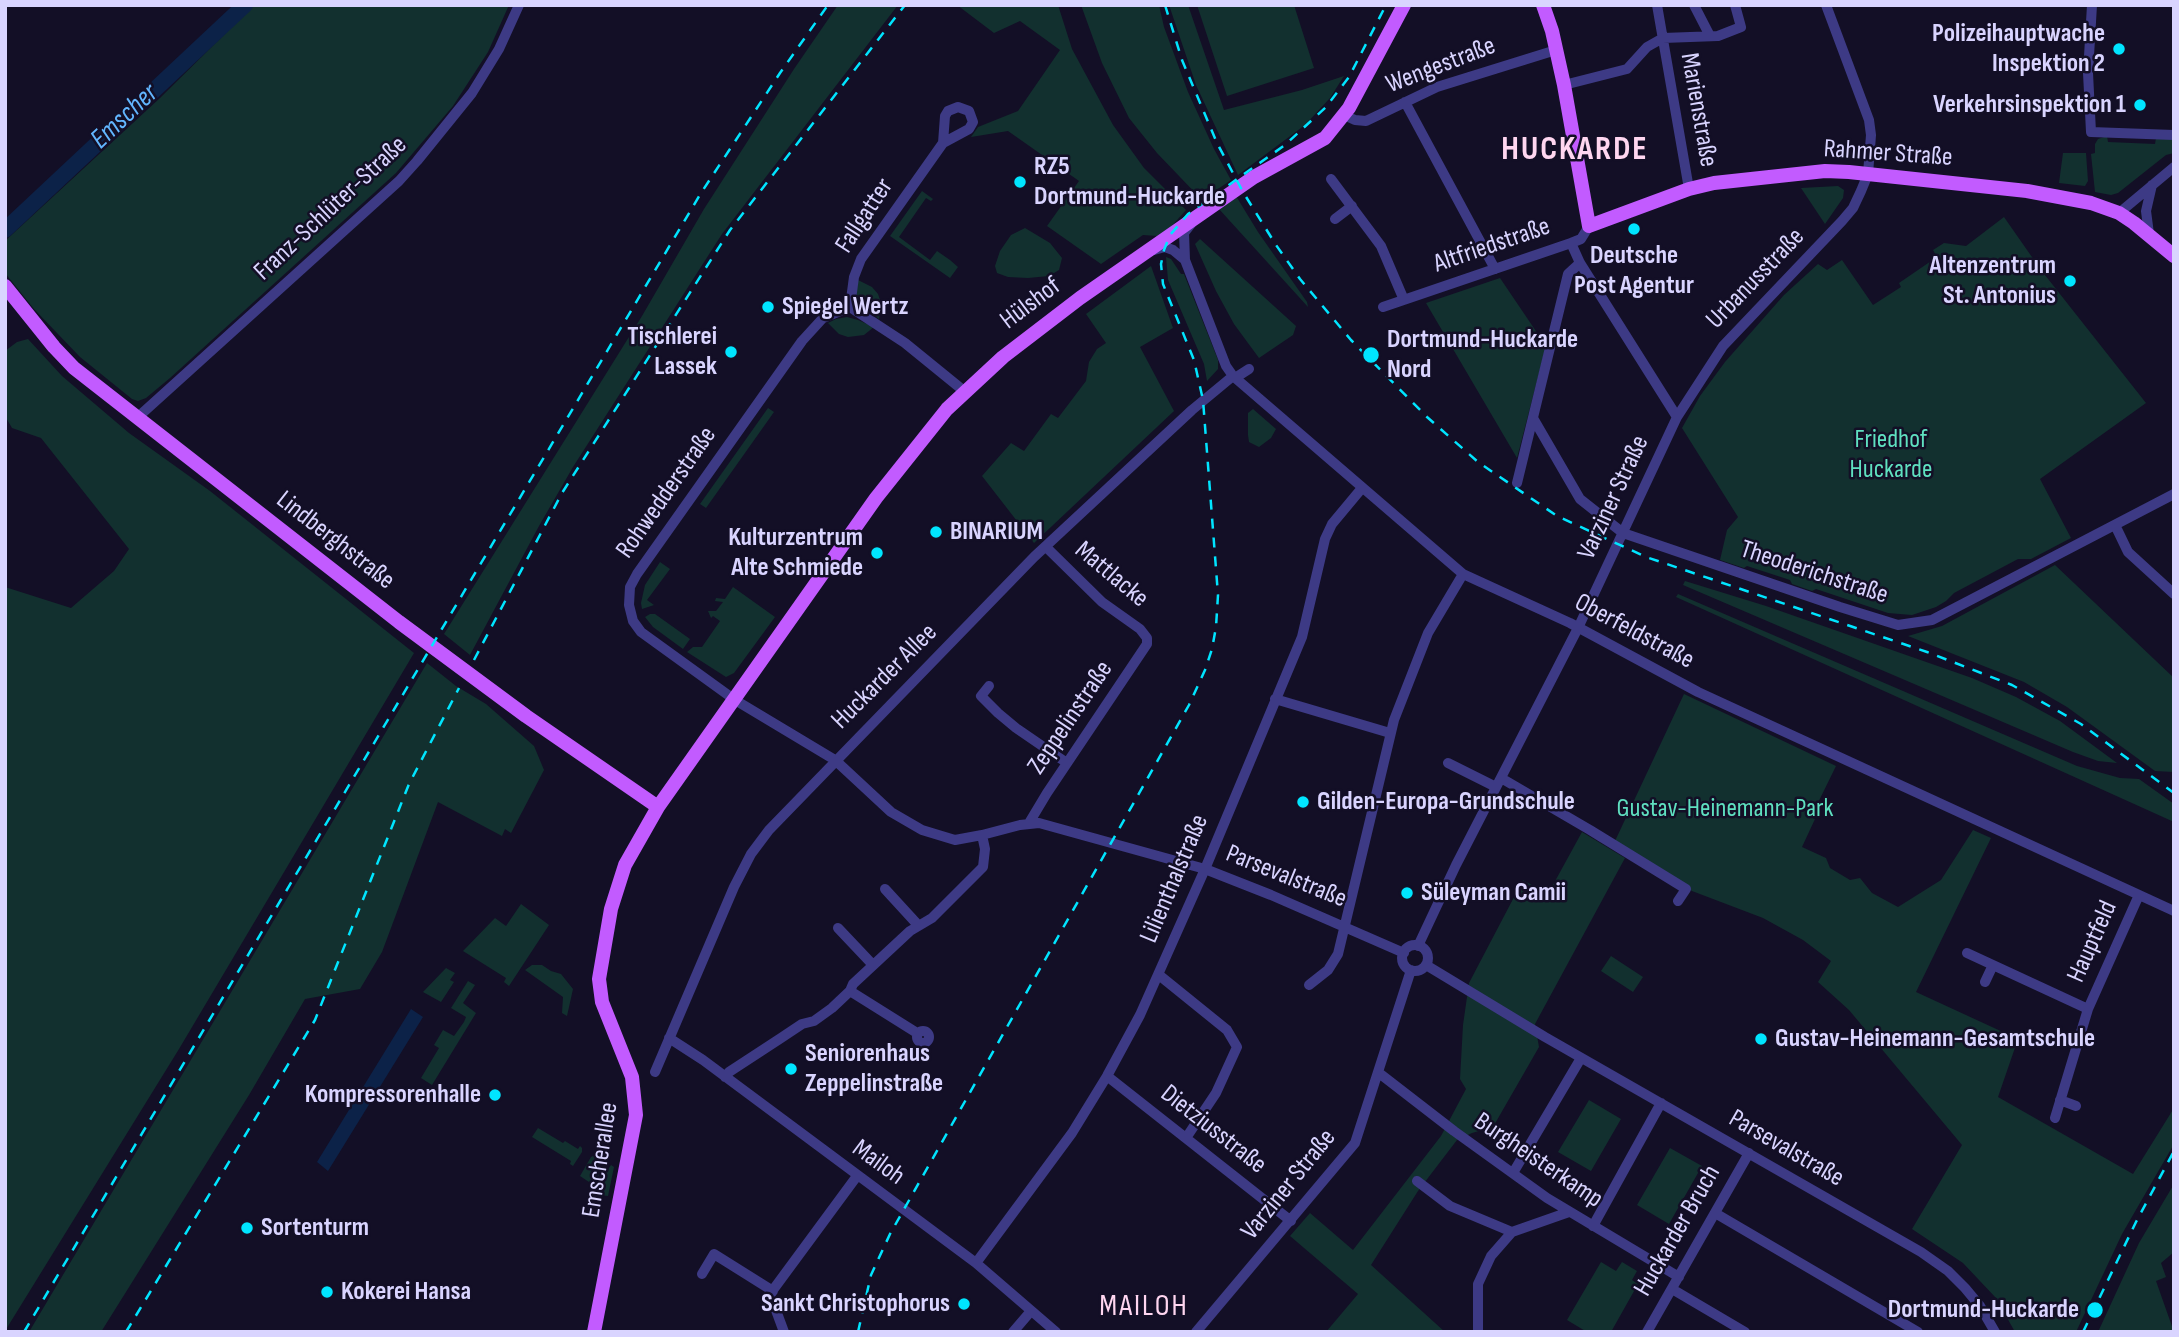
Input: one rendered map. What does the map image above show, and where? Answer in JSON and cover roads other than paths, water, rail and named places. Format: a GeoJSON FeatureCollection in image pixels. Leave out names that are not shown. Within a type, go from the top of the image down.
{"type":"FeatureCollection","features":[{"type":"Feature","properties":{"kind":"main road","name":"Hülshof"},"geometry":{"type":"LineString","coordinates":[[735,700],[876,498],[932,426],[964,391],[1028,336],[1194,218],[1254,177],[1319,142],[1331,132],[1344,115],[1404,5]]}},
{"type":"Feature","properties":{"kind":"main road"},"geometry":{"type":"LineString","coordinates":[[1543,5],[1564,85],[1589,226]]}},
{"type":"Feature","properties":{"kind":"main road","name":"Rahmer Straße"},"geometry":{"type":"LineString","coordinates":[[1589,226],[1689,189],[1714,183],[1825,171],[2039,193],[2091,203],[2119,213],[2150,234],[2174,256]]}},
{"type":"Feature","properties":{"kind":"main road","name":"Lindberghstraße"},"geometry":{"type":"LineString","coordinates":[[5,286],[74,368],[399,622],[526,716],[658,807]]}},
{"type":"Feature","properties":{"kind":"main road","name":"Emscherallee"},"geometry":{"type":"LineString","coordinates":[[594,1332],[636,1115],[632,1077],[605,1012],[599,979],[611,909],[625,865],[658,807],[735,700]]}},
{"type":"Feature","properties":{"kind":"street","name":"Franz-Schlüter-Straße"},"geometry":{"type":"LineString","coordinates":[[138,417],[417,162],[472,93],[499,49],[519,5]]}},
{"type":"Feature","properties":{"kind":"street","name":"Marienstraße"},"geometry":{"type":"LineString","coordinates":[[1657,5],[1689,189]]}},
{"type":"Feature","properties":{"kind":"street"},"geometry":{"type":"LineString","coordinates":[[1694,5],[1710,36]]}},
{"type":"Feature","properties":{"kind":"street"},"geometry":{"type":"LineString","coordinates":[[1663,38],[1718,36],[1741,27],[1735,5]]}},
{"type":"Feature","properties":{"kind":"street","name":"Urbanusstraße"},"geometry":{"type":"LineString","coordinates":[[1676,417],[1723,346],[1853,208],[1868,174],[1871,135],[1869,120],[1826,5]]}},
{"type":"Feature","properties":{"kind":"street"},"geometry":{"type":"LineString","coordinates":[[2091,5],[2088,73],[2092,145]]}},
{"type":"Feature","properties":{"kind":"street","name":"Marienstraße"},"geometry":{"type":"LineString","coordinates":[[1564,85],[1627,69],[1639,54],[1663,38]]}},
{"type":"Feature","properties":{"kind":"street","name":"Wengestraße"},"geometry":{"type":"LineString","coordinates":[[1344,115],[1366,121],[1451,82],[1556,50]]}},
{"type":"Feature","properties":{"kind":"street"},"geometry":{"type":"LineString","coordinates":[[1405,102],[1495,269]]}},
{"type":"Feature","properties":{"kind":"street"},"geometry":{"type":"LineString","coordinates":[[2091,132],[2174,135]]}},
{"type":"Feature","properties":{"kind":"street","name":"Fallgatter"},"geometry":{"type":"LineString","coordinates":[[850,307],[853,277],[861,259],[943,143]]}},
{"type":"Feature","properties":{"kind":"street"},"geometry":{"type":"LineString","coordinates":[[2119,213],[2174,167]]}},
{"type":"Feature","properties":{"kind":"street"},"geometry":{"type":"LineString","coordinates":[[1331,179],[1383,248],[1404,300]]}},
{"type":"Feature","properties":{"kind":"street"},"geometry":{"type":"LineString","coordinates":[[2150,234],[2146,211],[2152,185]]}},
{"type":"Feature","properties":{"kind":"street"},"geometry":{"type":"LineString","coordinates":[[1335,219],[1352,206]]}},
{"type":"Feature","properties":{"kind":"street","name":"Oberfeldstraße"},"geometry":{"type":"LineString","coordinates":[[1194,218],[1184,233],[1185,260],[1226,366],[1234,377],[1463,574],[1578,628],[1698,692],[2174,911]]}},
{"type":"Feature","properties":{"kind":"street","name":"Altfriedstraße"},"geometry":{"type":"LineString","coordinates":[[1383,307],[1571,243],[1581,239],[1589,226]]}},
{"type":"Feature","properties":{"kind":"street","name":"Varziner Straße"},"geometry":{"type":"LineString","coordinates":[[1418,946],[1429,918],[1578,628],[1676,417],[1580,263],[1571,243]]}},
{"type":"Feature","properties":{"kind":"street"},"geometry":{"type":"LineString","coordinates":[[1146,252],[1165,247],[1185,260]]}},
{"type":"Feature","properties":{"kind":"street"},"geometry":{"type":"LineString","coordinates":[[1517,483],[1568,274],[1580,263]]}},
{"type":"Feature","properties":{"kind":"street"},"geometry":{"type":"LineString","coordinates":[[850,307],[905,343],[964,391]]}},
{"type":"Feature","properties":{"kind":"street","name":"Rohwedderstraße"},"geometry":{"type":"LineString","coordinates":[[735,700],[641,632],[629,611],[631,587],[637,574],[802,341],[823,318],[850,307]]}},
{"type":"Feature","properties":{"kind":"street","name":"Huckarder Allee"},"geometry":{"type":"LineString","coordinates":[[655,1072],[734,887],[751,854],[780,817],[1046,547],[1192,410],[1234,377],[1249,369]]}},
{"type":"Feature","properties":{"kind":"street","name":"Theoderichstraße"},"geometry":{"type":"LineString","coordinates":[[1533,418],[1580,499],[1623,533],[1878,620],[1907,625],[1932,620],[2174,494]]}},
{"type":"Feature","properties":{"kind":"street","name":"Lilienthalstraße"},"geometry":{"type":"LineString","coordinates":[[976,1263],[1072,1133],[1107,1076],[1159,975],[1302,636],[1325,539],[1332,524],[1362,488]]}},
{"type":"Feature","properties":{"kind":"street"},"geometry":{"type":"LineString","coordinates":[[2115,524],[2128,552],[2174,594]]}},
{"type":"Feature","properties":{"kind":"street","name":"Mattlacke"},"geometry":{"type":"LineString","coordinates":[[1046,547],[1092,593],[1140,629],[1147,638]]}},
{"type":"Feature","properties":{"kind":"street"},"geometry":{"type":"LineString","coordinates":[[1309,985],[1334,963],[1390,733],[1428,633],[1463,574]]}},
{"type":"Feature","properties":{"kind":"street","name":"Zeppelinstraße"},"geometry":{"type":"LineString","coordinates":[[1029,823],[1144,651],[1147,638]]}},
{"type":"Feature","properties":{"kind":"street"},"geometry":{"type":"LineString","coordinates":[[989,686],[981,696],[998,713],[1067,763]]}},
{"type":"Feature","properties":{"kind":"street"},"geometry":{"type":"LineString","coordinates":[[1275,699],[1390,733]]}},
{"type":"Feature","properties":{"kind":"street","name":"Parsevalstraße"},"geometry":{"type":"LineString","coordinates":[[735,700],[835,760],[891,812],[922,830],[955,840],[1039,823],[1205,869],[1344,925],[1404,953]]}},
{"type":"Feature","properties":{"kind":"street"},"geometry":{"type":"LineString","coordinates":[[1448,763],[1498,783],[1590,830],[1686,889]]}},
{"type":"Feature","properties":{"kind":"street"},"geometry":{"type":"LineString","coordinates":[[725,1077],[802,1024],[814,1021],[850,991],[853,984],[918,925],[932,918],[983,867],[986,858],[982,835]]}},
{"type":"Feature","properties":{"kind":"street"},"geometry":{"type":"LineString","coordinates":[[1678,901],[1693,878]]}},
{"type":"Feature","properties":{"kind":"street"},"geometry":{"type":"LineString","coordinates":[[885,889],[918,925]]}},
{"type":"Feature","properties":{"kind":"street","name":"Hauptfeld"},"geometry":{"type":"LineString","coordinates":[[2054,1118],[2088,1009],[2139,895]]}},
{"type":"Feature","properties":{"kind":"street"},"geometry":{"type":"LineString","coordinates":[[838,928],[873,965]]}},
{"type":"Feature","properties":{"kind":"street"},"geometry":{"type":"LineString","coordinates":[[1418,946],[1427,954],[1426,965],[1419,971],[1410,970],[1404,965],[1404,953],[1410,947],[1418,946]]}},
{"type":"Feature","properties":{"kind":"street","name":"Hauptfeld"},"geometry":{"type":"LineString","coordinates":[[1967,953],[2088,1009]]}},
{"type":"Feature","properties":{"kind":"street","name":"Parsevalstraße"},"geometry":{"type":"LineString","coordinates":[[1426,965],[1581,1058],[1892,1235],[1948,1271],[1980,1306],[1995,1332]]}},
{"type":"Feature","properties":{"kind":"street"},"geometry":{"type":"LineString","coordinates":[[1985,982],[1993,965]]}},
{"type":"Feature","properties":{"kind":"street","name":"Varziner Straße"},"geometry":{"type":"LineString","coordinates":[[1196,1332],[1355,1143],[1410,970]]}},
{"type":"Feature","properties":{"kind":"street"},"geometry":{"type":"LineString","coordinates":[[1159,975],[1227,1030],[1237,1047],[1236,1055],[1216,1093],[1186,1138]]}},
{"type":"Feature","properties":{"kind":"street"},"geometry":{"type":"LineString","coordinates":[[850,991],[917,1033]]}},
{"type":"Feature","properties":{"kind":"street","name":"Mailoh"},"geometry":{"type":"LineString","coordinates":[[669,1038],[976,1263],[1056,1332]]}},
{"type":"Feature","properties":{"kind":"street"},"geometry":{"type":"LineString","coordinates":[[1513,1174],[1581,1058]]}},
{"type":"Feature","properties":{"kind":"street","name":"Burgheisterkamp"},"geometry":{"type":"LineString","coordinates":[[1379,1073],[1513,1174],[1569,1212],[1679,1277]]}},
{"type":"Feature","properties":{"kind":"street","name":"Dietziusstraße"},"geometry":{"type":"LineString","coordinates":[[1107,1076],[1291,1221]]}},
{"type":"Feature","properties":{"kind":"street"},"geometry":{"type":"LineString","coordinates":[[2060,1100],[2076,1106]]}},
{"type":"Feature","properties":{"kind":"street"},"geometry":{"type":"LineString","coordinates":[[1593,1226],[1661,1103]]}},
{"type":"Feature","properties":{"kind":"street","name":"Huckarder Bruch"},"geometry":{"type":"LineString","coordinates":[[1647,1332],[1749,1153]]}},
{"type":"Feature","properties":{"kind":"street"},"geometry":{"type":"LineString","coordinates":[[784,1332],[770,1294],[858,1176]]}},
{"type":"Feature","properties":{"kind":"street"},"geometry":{"type":"LineString","coordinates":[[1417,1181],[1450,1206],[1511,1233]]}},
{"type":"Feature","properties":{"kind":"street"},"geometry":{"type":"LineString","coordinates":[[1478,1332],[1477,1292],[1480,1277],[1491,1256],[1511,1233],[1569,1212]]}},
{"type":"Feature","properties":{"kind":"street"},"geometry":{"type":"LineString","coordinates":[[1715,1213],[1918,1332]]}},
{"type":"Feature","properties":{"kind":"street"},"geometry":{"type":"LineString","coordinates":[[702,1273],[714,1254],[773,1291]]}},
{"type":"Feature","properties":{"kind":"street"},"geometry":{"type":"LineString","coordinates":[[1672,1289],[1745,1332]]}},
{"type":"Feature","properties":{"kind":"street"},"geometry":{"type":"LineString","coordinates":[[1013,1332],[1031,1311]]}},
{"type":"Feature","properties":{"kind":"water"},"geometry":{"type":"Polygon","coordinates":[[[411,1009],[423,1017],[328,1171],[317,1162],[411,1009]]]}},
{"type":"Feature","properties":{"kind":"waterway","name":"Emscher"},"geometry":{"type":"LineString","coordinates":[[5,230],[245,5]]}},
{"type":"Feature","properties":{"kind":"railway"},"geometry":{"type":"LineString","coordinates":[[24,1332],[701,193],[828,5]]}},
{"type":"Feature","properties":{"kind":"railway"},"geometry":{"type":"LineString","coordinates":[[474,660],[562,493],[730,230],[905,5]]}},
{"type":"Feature","properties":{"kind":"railway"},"geometry":{"type":"LineString","coordinates":[[1165,5],[1182,60],[1217,143],[1276,245],[1300,279],[1351,340],[1427,417],[1478,462],[1557,516],[1646,557],[1927,652],[2012,685],[2081,724],[2174,793]]}},
{"type":"Feature","properties":{"kind":"railway"},"geometry":{"type":"LineString","coordinates":[[858,1332],[871,1275],[890,1234],[1189,705],[1212,649],[1218,595],[1203,400],[1194,360],[1163,284],[1161,264],[1164,250],[1170,235],[1188,214],[1285,145],[1326,107],[1349,77],[1386,5]]}},
{"type":"Feature","properties":{"kind":"railway"},"geometry":{"type":"LineString","coordinates":[[126,1332],[315,1020],[409,784],[459,688]]}},
{"type":"Feature","properties":{"kind":"railway"},"geometry":{"type":"LineString","coordinates":[[2083,1332],[2174,1151]]}},
{"type":"Feature","properties":{"kind":"place","name":"Polizeihauptwache Inspektion 2"},"geometry":{"type":"Point","coordinates":[2119,49]}},
{"type":"Feature","properties":{"kind":"place","name":"Verkehrsinspektion 1"},"geometry":{"type":"Point","coordinates":[2140,105]}},
{"type":"Feature","properties":{"kind":"place","name":"RZ5 Dortmund-Huckarde"},"geometry":{"type":"Point","coordinates":[1020,182]}},
{"type":"Feature","properties":{"kind":"place","name":"Deutsche Post Agentur"},"geometry":{"type":"Point","coordinates":[1634,229]}},
{"type":"Feature","properties":{"kind":"place","name":"Altenzentrum St. Antonius"},"geometry":{"type":"Point","coordinates":[2070,281]}},
{"type":"Feature","properties":{"kind":"place","name":"Spiegel Wertz"},"geometry":{"type":"Point","coordinates":[768,307]}},
{"type":"Feature","properties":{"kind":"place","name":"Tischlerei Lassek"},"geometry":{"type":"Point","coordinates":[731,352]}},
{"type":"Feature","properties":{"kind":"place","name":"Dortmund-Huckarde Nord"},"geometry":{"type":"Point","coordinates":[1371,355]}},
{"type":"Feature","properties":{"kind":"place","name":"BINARIUM"},"geometry":{"type":"Point","coordinates":[936,532]}},
{"type":"Feature","properties":{"kind":"place","name":"Kulturzentrum Alte Schmiede"},"geometry":{"type":"Point","coordinates":[877,553]}},
{"type":"Feature","properties":{"kind":"place","name":"Gilden-Europa-Grundschule"},"geometry":{"type":"Point","coordinates":[1303,802]}},
{"type":"Feature","properties":{"kind":"place","name":"Süleyman Camii"},"geometry":{"type":"Point","coordinates":[1407,893]}},
{"type":"Feature","properties":{"kind":"place","name":"Gustav-Heinemann-Gesamtschule"},"geometry":{"type":"Point","coordinates":[1761,1039]}},
{"type":"Feature","properties":{"kind":"place","name":"Seniorenhaus Zeppelinstraße"},"geometry":{"type":"Point","coordinates":[791,1069]}},
{"type":"Feature","properties":{"kind":"place","name":"Kompressorenhalle"},"geometry":{"type":"Point","coordinates":[495,1095]}},
{"type":"Feature","properties":{"kind":"place","name":"Sortenturm"},"geometry":{"type":"Point","coordinates":[247,1228]}},
{"type":"Feature","properties":{"kind":"place","name":"Kokerei Hansa"},"geometry":{"type":"Point","coordinates":[327,1292]}},
{"type":"Feature","properties":{"kind":"place","name":"Sankt Christophorus"},"geometry":{"type":"Point","coordinates":[964,1304]}},
{"type":"Feature","properties":{"kind":"place","name":"Dortmund-Huckarde"},"geometry":{"type":"Point","coordinates":[2095,1310]}},
{"type":"Feature","properties":{"kind":"district","name":"HUCKARDE"},"geometry":{"type":"Point","coordinates":[1575,151]}},
{"type":"Feature","properties":{"kind":"district","name":"MAILOH"},"geometry":{"type":"Point","coordinates":[1144,1307]}},
{"type":"Feature","properties":{"kind":"park label","name":"Friedhof Huckarde"},"geometry":{"type":"Point","coordinates":[1891,455]}},
{"type":"Feature","properties":{"kind":"park label","name":"Gustav-Heinemann-Park"},"geometry":{"type":"Point","coordinates":[1725,809]}}]}
